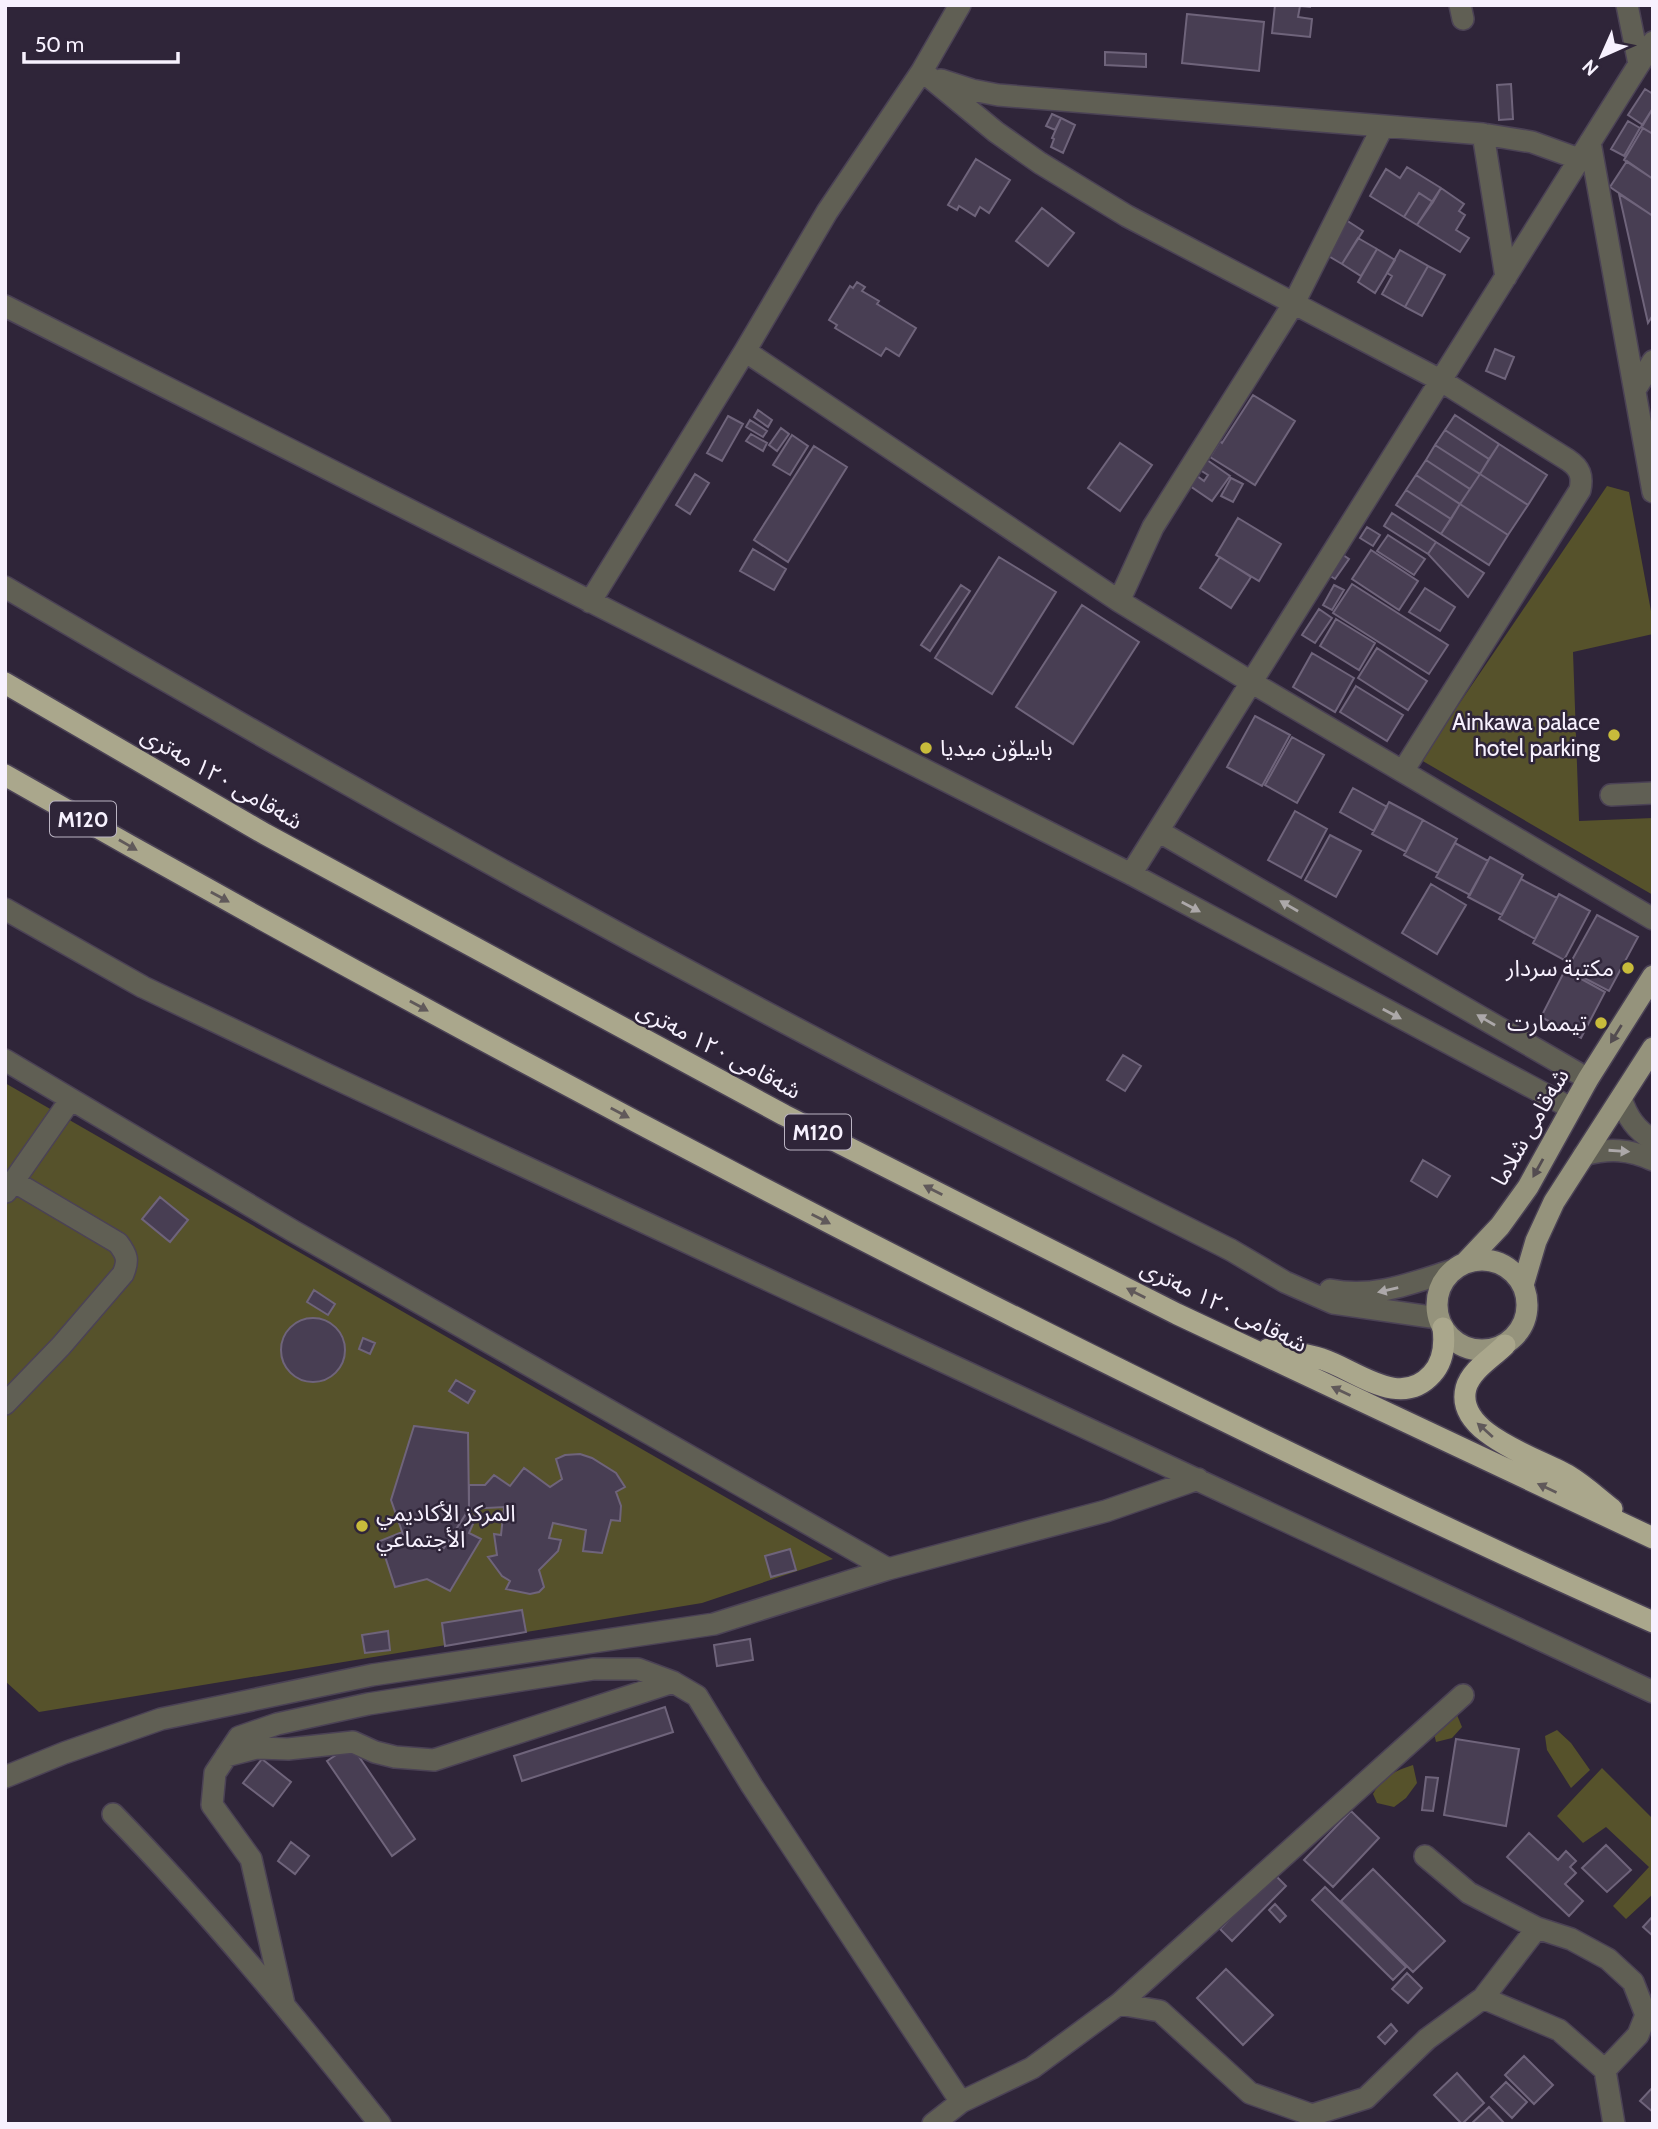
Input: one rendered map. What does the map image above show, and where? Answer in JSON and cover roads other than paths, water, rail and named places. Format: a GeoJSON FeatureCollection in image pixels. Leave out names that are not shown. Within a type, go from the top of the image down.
{"type":"FeatureCollection","features":[{"type":"Feature","properties":{"kind":"highway","name":"شەقامی ١٢٠ مەتری"},"geometry":{"type":"LineString","coordinates":[[5,683],[265,834],[737,1090],[1240,1344],[1648,1536]]}},
{"type":"Feature","properties":{"kind":"highway","name":"M120"},"geometry":{"type":"LineString","coordinates":[[5,775],[458,1027],[788,1202],[1354,1485],[1653,1622]]}},
{"type":"Feature","properties":{"kind":"highway"},"geometry":{"type":"LineString","coordinates":[[1240,1344],[1321,1359],[1387,1388],[1404,1389],[1420,1384],[1438,1367],[1443,1351],[1441,1323]]}},
{"type":"Feature","properties":{"kind":"highway"},"geometry":{"type":"LineString","coordinates":[[1505,1345],[1469,1380],[1465,1390],[1468,1411],[1491,1437],[1570,1477],[1648,1536]]}},
{"type":"Feature","properties":{"kind":"main road","name":"شەقامی شلاما"},"geometry":{"type":"LineString","coordinates":[[1441,1323],[1438,1291],[1444,1280],[1500,1226],[1528,1186],[1588,1079],[1653,976]]}},
{"type":"Feature","properties":{"kind":"main road"},"geometry":{"type":"LineString","coordinates":[[1523,1285],[1544,1221],[1653,1048]]}},
{"type":"Feature","properties":{"kind":"main road"},"geometry":{"type":"LineString","coordinates":[[1441,1323],[1461,1346],[1476,1350],[1491,1350],[1505,1345],[1523,1325],[1527,1298],[1523,1285],[1505,1266],[1479,1260],[1460,1266]]}},
{"type":"Feature","properties":{"kind":"street"},"geometry":{"type":"LineString","coordinates":[[590,602],[745,351],[827,212],[922,71],[960,5]]}},
{"type":"Feature","properties":{"kind":"street"},"geometry":{"type":"LineString","coordinates":[[1627,5],[1639,64]]}},
{"type":"Feature","properties":{"kind":"street"},"geometry":{"type":"LineString","coordinates":[[1131,874],[1653,42]]}},
{"type":"Feature","properties":{"kind":"street"},"geometry":{"type":"LineString","coordinates":[[922,71],[946,83],[998,95],[1483,134],[1584,151]]}},
{"type":"Feature","properties":{"kind":"street"},"geometry":{"type":"LineString","coordinates":[[922,71],[1040,163],[1157,233],[1440,380],[1574,464],[1581,475],[1580,489],[1402,771]]}},
{"type":"Feature","properties":{"kind":"street"},"geometry":{"type":"LineString","coordinates":[[1119,601],[1153,527],[1294,303],[1383,126]]}},
{"type":"Feature","properties":{"kind":"street"},"geometry":{"type":"LineString","coordinates":[[1483,134],[1506,276]]}},
{"type":"Feature","properties":{"kind":"street"},"geometry":{"type":"LineString","coordinates":[[1584,151],[1635,390],[1653,492]]}},
{"type":"Feature","properties":{"kind":"street"},"geometry":{"type":"LineString","coordinates":[[5,306],[1131,874],[1571,1108]]}},
{"type":"Feature","properties":{"kind":"street"},"geometry":{"type":"LineString","coordinates":[[745,351],[1119,601],[1653,919]]}},
{"type":"Feature","properties":{"kind":"street"},"geometry":{"type":"LineString","coordinates":[[1635,390],[1653,361]]}},
{"type":"Feature","properties":{"kind":"street"},"geometry":{"type":"LineString","coordinates":[[5,587],[196,699],[514,877],[863,1063],[1231,1250],[1285,1282],[1333,1303],[1354,1308],[1394,1311],[1441,1323]]}},
{"type":"Feature","properties":{"kind":"street"},"geometry":{"type":"LineString","coordinates":[[1611,795],[1653,793]]}},
{"type":"Feature","properties":{"kind":"street"},"geometry":{"type":"LineString","coordinates":[[1158,831],[1588,1079]]}},
{"type":"Feature","properties":{"kind":"street"},"geometry":{"type":"LineString","coordinates":[[5,909],[155,992],[1653,1692]]}},
{"type":"Feature","properties":{"kind":"street"},"geometry":{"type":"LineString","coordinates":[[5,1060],[293,1231],[888,1569]]}},
{"type":"Feature","properties":{"kind":"street"},"geometry":{"type":"LineString","coordinates":[[1621,1098],[1632,1124],[1653,1140]]}},
{"type":"Feature","properties":{"kind":"street"},"geometry":{"type":"LineString","coordinates":[[5,1404],[61,1346],[123,1274],[128,1264],[127,1254],[118,1243],[9,1187],[71,1099]]}},
{"type":"Feature","properties":{"kind":"street"},"geometry":{"type":"LineString","coordinates":[[1584,1155],[1616,1149],[1653,1160]]}},
{"type":"Feature","properties":{"kind":"street"},"geometry":{"type":"LineString","coordinates":[[1231,1250],[1262,1259],[1319,1286],[1342,1293],[1392,1290],[1460,1266]]}},
{"type":"Feature","properties":{"kind":"street"},"geometry":{"type":"LineString","coordinates":[[5,1777],[161,1719],[372,1675],[714,1623],[888,1569],[1106,1511],[1198,1479]]}},
{"type":"Feature","properties":{"kind":"street"},"geometry":{"type":"LineString","coordinates":[[284,2004],[251,1859],[212,1805],[215,1773],[239,1737],[277,1724],[368,1704],[593,1669],[638,1669],[673,1682],[697,1696],[752,1786],[961,2102]]}},
{"type":"Feature","properties":{"kind":"street"},"geometry":{"type":"LineString","coordinates":[[226,1756],[257,1748],[288,1749],[353,1742],[395,1757],[434,1760],[673,1682]]}},
{"type":"Feature","properties":{"kind":"street"},"geometry":{"type":"LineString","coordinates":[[933,2124],[961,2102],[1032,2068],[1119,2004],[1463,1695]]}},
{"type":"Feature","properties":{"kind":"street"},"geometry":{"type":"LineString","coordinates":[[113,1814],[162,1864],[284,2004],[380,2124]]}},
{"type":"Feature","properties":{"kind":"street"},"geometry":{"type":"LineString","coordinates":[[1426,1856],[1469,1893],[1537,1928],[1571,1938],[1608,1959],[1633,1982],[1646,2015],[1638,2035],[1605,2070]]}},
{"type":"Feature","properties":{"kind":"street"},"geometry":{"type":"LineString","coordinates":[[1119,2004],[1160,2011],[1250,2093],[1312,2115],[1366,2098],[1427,2039],[1483,1998],[1537,1928]]}},
{"type":"Feature","properties":{"kind":"street"},"geometry":{"type":"LineString","coordinates":[[1483,1998],[1559,2031],[1605,2070],[1614,2124]]}},
{"type":"Feature","properties":{"kind":"place","name":"Ainkawa palace hotel parking"},"geometry":{"type":"Point","coordinates":[1614,735]}},
{"type":"Feature","properties":{"kind":"place","name":"بابیلۆن میدیا"},"geometry":{"type":"Point","coordinates":[926,748]}},
{"type":"Feature","properties":{"kind":"place","name":"مكتبة سردار"},"geometry":{"type":"Point","coordinates":[1628,968]}},
{"type":"Feature","properties":{"kind":"place","name":"تیممارت"},"geometry":{"type":"Point","coordinates":[1601,1023]}},
{"type":"Feature","properties":{"kind":"place","name":"المركز الأكاديمي الأجتماعي"},"geometry":{"type":"Point","coordinates":[362,1526]}}]}
